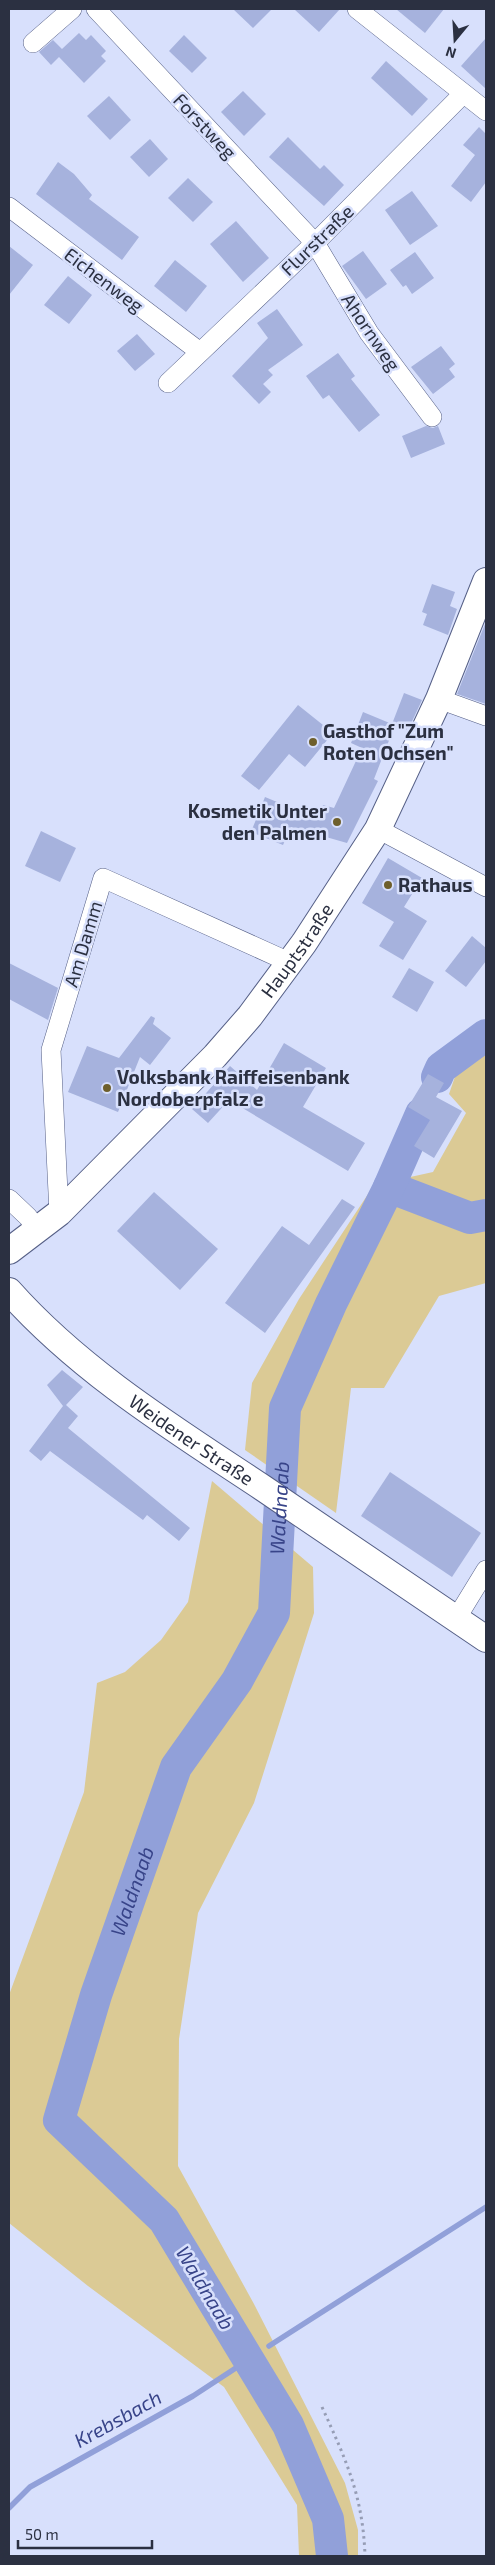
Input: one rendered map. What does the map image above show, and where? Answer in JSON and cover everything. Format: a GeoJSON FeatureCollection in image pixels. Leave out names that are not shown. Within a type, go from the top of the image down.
{"type":"FeatureCollection","features":[{"type":"Feature","properties":{"kind":"street"},"geometry":{"type":"LineString","coordinates":[[33,43],[72,9]]}},
{"type":"Feature","properties":{"kind":"street","name":"Forstweg"},"geometry":{"type":"LineString","coordinates":[[96,9],[315,243]]}},
{"type":"Feature","properties":{"kind":"street"},"geometry":{"type":"LineString","coordinates":[[356,9],[486,111]]}},
{"type":"Feature","properties":{"kind":"street","name":"Flurstraße"},"geometry":{"type":"LineString","coordinates":[[168,383],[315,243],[463,94]]}},
{"type":"Feature","properties":{"kind":"street","name":"Eichenweg"},"geometry":{"type":"LineString","coordinates":[[9,207],[200,352]]}},
{"type":"Feature","properties":{"kind":"street","name":"Ahornweg"},"geometry":{"type":"LineString","coordinates":[[315,243],[369,333],[432,418]]}},
{"type":"Feature","properties":{"kind":"street","name":"Hauptstraße"},"geometry":{"type":"LineString","coordinates":[[9,1251],[60,1213],[215,1056],[250,1016],[333,901],[378,829],[439,699],[486,581]]}},
{"type":"Feature","properties":{"kind":"street"},"geometry":{"type":"LineString","coordinates":[[439,699],[486,716]]}},
{"type":"Feature","properties":{"kind":"street"},"geometry":{"type":"LineString","coordinates":[[378,829],[486,886]]}},
{"type":"Feature","properties":{"kind":"street","name":"Am Damm"},"geometry":{"type":"LineString","coordinates":[[60,1213],[51,1050],[103,878],[289,962]]}},
{"type":"Feature","properties":{"kind":"street"},"geometry":{"type":"LineString","coordinates":[[9,1199],[28,1217],[38,1230]]}},
{"type":"Feature","properties":{"kind":"street","name":"Weidener Straße"},"geometry":{"type":"LineString","coordinates":[[9,1291],[61,1342],[107,1380],[216,1457],[486,1639]]}},
{"type":"Feature","properties":{"kind":"street"},"geometry":{"type":"LineString","coordinates":[[456,1619],[486,1570]]}},
{"type":"Feature","properties":{"kind":"path"},"geometry":{"type":"LineString","coordinates":[[322,2407],[353,2478],[364,2527],[365,2556]]}},
{"type":"Feature","properties":{"kind":"shaded area"},"geometry":{"type":"Polygon","coordinates":[[[486,1051],[486,1283],[439,1296],[384,1388],[351,1388],[336,1513],[245,1450],[252,1383],[299,1299],[374,1185],[433,1172],[466,1113],[449,1094],[457,1071],[486,1051]]]}},
{"type":"Feature","properties":{"kind":"shaded area"},"geometry":{"type":"Polygon","coordinates":[[[212,1481],[313,1567],[314,1613],[254,1803],[198,1913],[179,2039],[178,2166],[254,2304],[345,2483],[358,2530],[358,2556],[299,2556],[297,2505],[224,2387],[88,2286],[9,2223],[9,1995],[84,1792],[97,1683],[125,1672],[161,1640],[188,1602],[212,1481]]]}},
{"type":"Feature","properties":{"kind":"building"},"geometry":{"type":"Polygon","coordinates":[[[233,9],[272,9],[253,28],[233,9]]]}},
{"type":"Feature","properties":{"kind":"building"},"geometry":{"type":"Polygon","coordinates":[[[294,9],[340,9],[319,32],[294,9]]]}},
{"type":"Feature","properties":{"kind":"building"},"geometry":{"type":"Polygon","coordinates":[[[396,9],[444,9],[425,33],[396,9]]]}},
{"type":"Feature","properties":{"kind":"building"},"geometry":{"type":"Polygon","coordinates":[[[79,33],[86,40],[91,35],[106,51],[101,56],[106,61],[84,83],[59,57],[51,65],[39,52],[53,40],[62,49],[79,33]]]}},
{"type":"Feature","properties":{"kind":"building"},"geometry":{"type":"Polygon","coordinates":[[[184,35],[207,58],[192,73],[169,51],[184,35]]]}},
{"type":"Feature","properties":{"kind":"building"},"geometry":{"type":"Polygon","coordinates":[[[486,38],[486,89],[461,66],[486,38]]]}},
{"type":"Feature","properties":{"kind":"building"},"geometry":{"type":"Polygon","coordinates":[[[386,61],[428,99],[412,116],[371,78],[386,61]]]}},
{"type":"Feature","properties":{"kind":"building"},"geometry":{"type":"Polygon","coordinates":[[[243,91],[266,114],[244,136],[221,112],[243,91]]]}},
{"type":"Feature","properties":{"kind":"building"},"geometry":{"type":"Polygon","coordinates":[[[109,96],[131,120],[110,140],[87,116],[109,96]]]}},
{"type":"Feature","properties":{"kind":"building"},"geometry":{"type":"Polygon","coordinates":[[[479,127],[486,134],[486,182],[471,202],[451,186],[475,155],[463,145],[479,127]]]}},
{"type":"Feature","properties":{"kind":"building"},"geometry":{"type":"Polygon","coordinates":[[[288,137],[320,169],[324,165],[344,185],[324,206],[269,157],[288,137]]]}},
{"type":"Feature","properties":{"kind":"building"},"geometry":{"type":"Polygon","coordinates":[[[150,139],[168,159],[149,177],[130,157],[150,139]]]}},
{"type":"Feature","properties":{"kind":"building"},"geometry":{"type":"Polygon","coordinates":[[[58,162],[74,174],[92,195],[89,199],[139,237],[122,260],[36,194],[58,162]]]}},
{"type":"Feature","properties":{"kind":"building"},"geometry":{"type":"Polygon","coordinates":[[[188,178],[213,202],[193,222],[168,198],[188,178]]]}},
{"type":"Feature","properties":{"kind":"building"},"geometry":{"type":"Polygon","coordinates":[[[412,191],[438,226],[410,245],[385,210],[412,191]]]}},
{"type":"Feature","properties":{"kind":"building"},"geometry":{"type":"Polygon","coordinates":[[[236,221],[269,258],[243,282],[210,244],[236,221]]]}},
{"type":"Feature","properties":{"kind":"building"},"geometry":{"type":"Polygon","coordinates":[[[9,246],[33,265],[9,295],[9,246]]]}},
{"type":"Feature","properties":{"kind":"building"},"geometry":{"type":"Polygon","coordinates":[[[363,251],[387,284],[366,299],[342,266],[363,251]]]}},
{"type":"Feature","properties":{"kind":"building"},"geometry":{"type":"Polygon","coordinates":[[[415,252],[434,278],[412,294],[406,285],[403,287],[390,270],[415,252]]]}},
{"type":"Feature","properties":{"kind":"building"},"geometry":{"type":"Polygon","coordinates":[[[175,260],[207,286],[186,312],[154,286],[175,260]]]}},
{"type":"Feature","properties":{"kind":"building"},"geometry":{"type":"Polygon","coordinates":[[[68,276],[92,295],[69,324],[44,305],[68,276]]]}},
{"type":"Feature","properties":{"kind":"building"},"geometry":{"type":"Polygon","coordinates":[[[277,309],[303,345],[268,370],[273,375],[263,384],[271,392],[259,404],[232,376],[268,338],[257,323],[277,309]]]}},
{"type":"Feature","properties":{"kind":"building"},"geometry":{"type":"Polygon","coordinates":[[[137,334],[155,354],[135,371],[117,351],[137,334]]]}},
{"type":"Feature","properties":{"kind":"building"},"geometry":{"type":"Polygon","coordinates":[[[441,346],[455,364],[449,369],[455,377],[433,394],[411,367],[441,346]]]}},
{"type":"Feature","properties":{"kind":"building"},"geometry":{"type":"Polygon","coordinates":[[[338,353],[355,376],[351,379],[380,415],[359,432],[329,395],[323,399],[306,376],[338,353]]]}},
{"type":"Feature","properties":{"kind":"building"},"geometry":{"type":"Polygon","coordinates":[[[426,426],[433,428],[438,426],[445,444],[411,458],[402,436],[426,426]]]}},
{"type":"Feature","properties":{"kind":"building"},"geometry":{"type":"Polygon","coordinates":[[[432,584],[455,592],[450,606],[457,609],[448,635],[423,625],[427,614],[422,612],[432,584]]]}},
{"type":"Feature","properties":{"kind":"building"},"geometry":{"type":"Polygon","coordinates":[[[486,624],[486,704],[457,694],[486,624]]]}},
{"type":"Feature","properties":{"kind":"building"},"geometry":{"type":"Polygon","coordinates":[[[404,693],[422,700],[408,730],[395,725],[374,779],[378,781],[347,843],[291,827],[283,845],[251,832],[265,797],[311,816],[313,807],[321,810],[323,805],[334,808],[362,748],[351,743],[363,712],[392,724],[404,693]]]}},
{"type":"Feature","properties":{"kind":"building"},"geometry":{"type":"Polygon","coordinates":[[[298,705],[333,733],[305,767],[289,754],[259,790],[241,776],[298,705]]]}},
{"type":"Feature","properties":{"kind":"building"},"geometry":{"type":"Polygon","coordinates":[[[41,831],[76,848],[60,882],[25,866],[41,831]]]}},
{"type":"Feature","properties":{"kind":"building"},"geometry":{"type":"Polygon","coordinates":[[[388,858],[422,878],[404,907],[427,921],[403,960],[379,946],[394,922],[362,903],[388,858]]]}},
{"type":"Feature","properties":{"kind":"building"},"geometry":{"type":"Polygon","coordinates":[[[472,936],[486,948],[486,961],[466,987],[445,971],[472,936]]]}},
{"type":"Feature","properties":{"kind":"building"},"geometry":{"type":"Polygon","coordinates":[[[9,963],[58,988],[48,1020],[9,999],[9,963]]]}},
{"type":"Feature","properties":{"kind":"building"},"geometry":{"type":"Polygon","coordinates":[[[409,968],[434,982],[417,1012],[392,997],[409,968]]]}},
{"type":"Feature","properties":{"kind":"building"},"geometry":{"type":"Polygon","coordinates":[[[151,1016],[155,1018],[153,1024],[171,1038],[150,1065],[140,1057],[118,1112],[68,1092],[87,1046],[119,1058],[151,1016]]]}},
{"type":"Feature","properties":{"kind":"building"},"geometry":{"type":"Polygon","coordinates":[[[284,1043],[326,1068],[303,1107],[365,1143],[348,1171],[229,1100],[208,1123],[192,1109],[230,1066],[257,1090],[284,1043]]]}},
{"type":"Feature","properties":{"kind":"building"},"geometry":{"type":"Polygon","coordinates":[[[428,1074],[444,1083],[436,1097],[462,1111],[434,1158],[414,1146],[430,1120],[408,1107],[428,1074]]]}},
{"type":"Feature","properties":{"kind":"building"},"geometry":{"type":"Polygon","coordinates":[[[154,1192],[218,1249],[180,1290],[117,1231],[154,1192]]]}},
{"type":"Feature","properties":{"kind":"building"},"geometry":{"type":"Polygon","coordinates":[[[342,1199],[355,1207],[265,1333],[225,1303],[282,1226],[309,1245],[342,1199]]]}},
{"type":"Feature","properties":{"kind":"building"},"geometry":{"type":"Polygon","coordinates":[[[62,1370],[83,1387],[66,1405],[78,1416],[68,1428],[190,1528],[179,1541],[147,1515],[143,1520],[50,1451],[41,1461],[29,1451],[63,1406],[47,1385],[62,1370]]]}},
{"type":"Feature","properties":{"kind":"building"},"geometry":{"type":"Polygon","coordinates":[[[390,1472],[481,1533],[452,1577],[361,1516],[390,1472]]]}},
{"type":"Feature","properties":{"kind":"waterway","name":"Waldnaab"},"geometry":{"type":"LineString","coordinates":[[437,1077],[441,1068],[486,1035]]}},
{"type":"Feature","properties":{"kind":"waterway","name":"Waldnaab"},"geometry":{"type":"LineString","coordinates":[[332,2556],[328,2519],[288,2425],[164,2220],[59,2120],[96,1995],[176,1767],[237,1681],[274,1613],[285,1408],[331,1304],[389,1187],[421,1114]]}},
{"type":"Feature","properties":{"kind":"waterway","name":"Waldnaab"},"geometry":{"type":"LineString","coordinates":[[389,1187],[470,1218],[486,1215]]}},
{"type":"Feature","properties":{"kind":"waterway","name":"Krebsbach"},"geometry":{"type":"LineString","coordinates":[[269,2346],[486,2207]]}},
{"type":"Feature","properties":{"kind":"waterway","name":"Krebsbach"},"geometry":{"type":"LineString","coordinates":[[9,2508],[30,2487],[193,2396],[245,2362]]}},
{"type":"Feature","properties":{"kind":"place","name":"Gasthof \"Zum Roten Ochsen\""},"geometry":{"type":"Point","coordinates":[313,742]}},
{"type":"Feature","properties":{"kind":"place","name":"Kosmetik Unter den Palmen"},"geometry":{"type":"Point","coordinates":[337,822]}},
{"type":"Feature","properties":{"kind":"place","name":"Rathaus"},"geometry":{"type":"Point","coordinates":[388,885]}},
{"type":"Feature","properties":{"kind":"place","name":"Volksbank Raiffeisenbank Nordoberpfalz e"},"geometry":{"type":"Point","coordinates":[107,1088]}}]}
